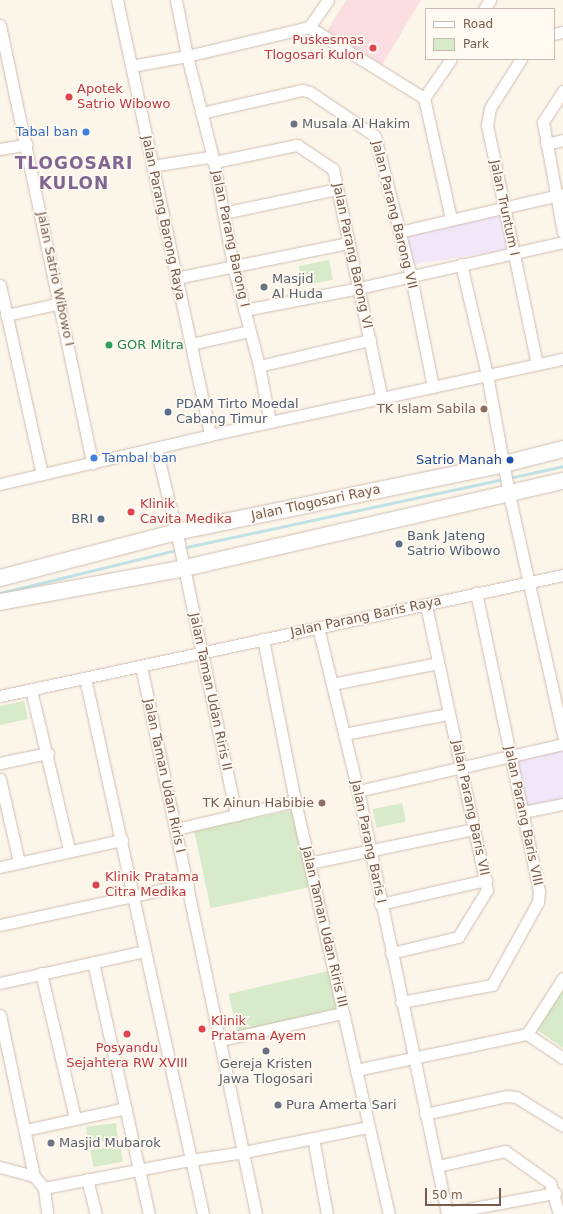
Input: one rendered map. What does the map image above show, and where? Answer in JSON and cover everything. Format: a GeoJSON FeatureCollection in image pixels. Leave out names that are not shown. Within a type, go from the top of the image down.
{"type":"FeatureCollection","features":[{"type":"Feature","properties":{"kind":"street","name":"Jalan Parang Barong Raya"},"geometry":{"type":"LineString","coordinates":[[117,0],[210,435]]}},
{"type":"Feature","properties":{"kind":"street","name":"Jalan Parang Barong I"},"geometry":{"type":"LineString","coordinates":[[176,0],[187,56],[214,162],[222,213],[233,266],[259,366],[270,422]]}},
{"type":"Feature","properties":{"kind":"street"},"geometry":{"type":"LineString","coordinates":[[131,66],[187,56],[309,27],[328,0]]}},
{"type":"Feature","properties":{"kind":"street","name":"Jalan Satrio Wibowo I"},"geometry":{"type":"LineString","coordinates":[[0,25],[61,303],[92,462]]}},
{"type":"Feature","properties":{"kind":"street"},"geometry":{"type":"LineString","coordinates":[[309,27],[424,98],[451,219]]}},
{"type":"Feature","properties":{"kind":"street"},"geometry":{"type":"LineString","coordinates":[[424,98],[449,60]]}},
{"type":"Feature","properties":{"kind":"street","name":"Jalan Truntum I"},"geometry":{"type":"LineString","coordinates":[[520,60],[487,114],[495,167],[505,207],[513,253],[537,364]]}},
{"type":"Feature","properties":{"kind":"street","name":"Jalan Parang Barong VII"},"geometry":{"type":"LineString","coordinates":[[201,113],[296,91],[310,92],[375,136],[411,277],[433,387]]}},
{"type":"Feature","properties":{"kind":"street"},"geometry":{"type":"LineString","coordinates":[[563,91],[543,122],[546,144],[560,194],[563,232]]}},
{"type":"Feature","properties":{"kind":"street"},"geometry":{"type":"LineString","coordinates":[[546,144],[563,140]]}},
{"type":"Feature","properties":{"kind":"street"},"geometry":{"type":"LineString","coordinates":[[0,148],[27,144]]}},
{"type":"Feature","properties":{"kind":"street","name":"Jalan Parang Barong VI"},"geometry":{"type":"LineString","coordinates":[[214,162],[297,145],[333,169],[382,399]]}},
{"type":"Feature","properties":{"kind":"street"},"geometry":{"type":"LineString","coordinates":[[152,166],[209,157],[214,162]]}},
{"type":"Feature","properties":{"kind":"street"},"geometry":{"type":"LineString","coordinates":[[222,213],[337,189]]}},
{"type":"Feature","properties":{"kind":"street"},"geometry":{"type":"LineString","coordinates":[[399,232],[560,194]]}},
{"type":"Feature","properties":{"kind":"street"},"geometry":{"type":"LineString","coordinates":[[244,310],[411,277],[461,264],[563,242]]}},
{"type":"Feature","properties":{"kind":"street"},"geometry":{"type":"LineString","coordinates":[[176,278],[348,243]]}},
{"type":"Feature","properties":{"kind":"street"},"geometry":{"type":"LineString","coordinates":[[461,264],[487,375],[509,492],[563,736]]}},
{"type":"Feature","properties":{"kind":"street"},"geometry":{"type":"LineString","coordinates":[[1,293],[42,474]]}},
{"type":"Feature","properties":{"kind":"street"},"geometry":{"type":"LineString","coordinates":[[6,315],[61,303]]}},
{"type":"Feature","properties":{"kind":"street"},"geometry":{"type":"LineString","coordinates":[[191,344],[249,331]]}},
{"type":"Feature","properties":{"kind":"street"},"geometry":{"type":"LineString","coordinates":[[259,366],[370,340]]}},
{"type":"Feature","properties":{"kind":"street"},"geometry":{"type":"LineString","coordinates":[[0,484],[210,435],[563,359]]}},
{"type":"Feature","properties":{"kind":"street","name":"Jalan Taman Udan Riris II"},"geometry":{"type":"LineString","coordinates":[[156,448],[178,538],[236,815]]}},
{"type":"Feature","properties":{"kind":"street","name":"Jalan Tlogosari Raya"},"geometry":{"type":"LineString","coordinates":[[0,578],[505,467],[563,449]]}},
{"type":"Feature","properties":{"kind":"street"},"geometry":{"type":"LineString","coordinates":[[0,602],[184,566],[563,481]]}},
{"type":"Feature","properties":{"kind":"street","name":"Jalan Parang Baris Raya"},"geometry":{"type":"LineString","coordinates":[[0,696],[426,605],[563,574]]}},
{"type":"Feature","properties":{"kind":"street","name":"Jalan Parang Baris VIII"},"geometry":{"type":"LineString","coordinates":[[401,1002],[492,985],[538,902],[539,892],[523,812],[476,593]]}},
{"type":"Feature","properties":{"kind":"street","name":"Jalan Parang Baris VII"},"geometry":{"type":"LineString","coordinates":[[391,953],[458,937],[487,890],[462,767],[448,714],[426,605]]}},
{"type":"Feature","properties":{"kind":"street","name":"Jalan Parang Baris I"},"geometry":{"type":"LineString","coordinates":[[318,627],[358,791],[412,1058],[438,1166],[447,1214]]}},
{"type":"Feature","properties":{"kind":"street","name":"Jalan Taman Udan Riris III"},"geometry":{"type":"LineString","coordinates":[[263,640],[295,801],[388,1214]]}},
{"type":"Feature","properties":{"kind":"street"},"geometry":{"type":"LineString","coordinates":[[332,684],[438,663]]}},
{"type":"Feature","properties":{"kind":"street","name":"Jalan Taman Udan Riris I"},"geometry":{"type":"LineString","coordinates":[[141,666],[221,1040],[256,1214]]}},
{"type":"Feature","properties":{"kind":"street"},"geometry":{"type":"LineString","coordinates":[[84,678],[122,840],[131,895],[203,1214]]}},
{"type":"Feature","properties":{"kind":"street"},"geometry":{"type":"LineString","coordinates":[[31,690],[48,753],[69,850]]}},
{"type":"Feature","properties":{"kind":"street"},"geometry":{"type":"LineString","coordinates":[[344,734],[448,714]]}},
{"type":"Feature","properties":{"kind":"street"},"geometry":{"type":"LineString","coordinates":[[358,791],[462,767],[510,754],[563,744]]}},
{"type":"Feature","properties":{"kind":"street"},"geometry":{"type":"LineString","coordinates":[[0,763],[48,753]]}},
{"type":"Feature","properties":{"kind":"street"},"geometry":{"type":"LineString","coordinates":[[0,779],[19,862]]}},
{"type":"Feature","properties":{"kind":"street"},"geometry":{"type":"LineString","coordinates":[[176,829],[295,801]]}},
{"type":"Feature","properties":{"kind":"street"},"geometry":{"type":"LineString","coordinates":[[523,812],[563,804]]}},
{"type":"Feature","properties":{"kind":"street"},"geometry":{"type":"LineString","coordinates":[[309,863],[370,849],[474,829]]}},
{"type":"Feature","properties":{"kind":"street"},"geometry":{"type":"LineString","coordinates":[[0,867],[69,850],[122,840]]}},
{"type":"Feature","properties":{"kind":"street"},"geometry":{"type":"LineString","coordinates":[[380,904],[486,880]]}},
{"type":"Feature","properties":{"kind":"street"},"geometry":{"type":"LineString","coordinates":[[0,925],[131,895],[188,884]]}},
{"type":"Feature","properties":{"kind":"street"},"geometry":{"type":"LineString","coordinates":[[0,983],[144,951]]}},
{"type":"Feature","properties":{"kind":"street"},"geometry":{"type":"LineString","coordinates":[[93,962],[149,1214]]}},
{"type":"Feature","properties":{"kind":"street"},"geometry":{"type":"LineString","coordinates":[[42,973],[75,1118]]}},
{"type":"Feature","properties":{"kind":"street"},"geometry":{"type":"LineString","coordinates":[[356,1070],[527,1034],[563,978]]}},
{"type":"Feature","properties":{"kind":"street"},"geometry":{"type":"LineString","coordinates":[[221,1040],[343,1013]]}},
{"type":"Feature","properties":{"kind":"street"},"geometry":{"type":"LineString","coordinates":[[0,1015],[34,1176],[44,1188],[47,1214]]}},
{"type":"Feature","properties":{"kind":"street"},"geometry":{"type":"LineString","coordinates":[[527,1034],[563,1058]]}},
{"type":"Feature","properties":{"kind":"street"},"geometry":{"type":"LineString","coordinates":[[425,1114],[506,1096],[516,1097],[563,1126]]}},
{"type":"Feature","properties":{"kind":"street"},"geometry":{"type":"LineString","coordinates":[[25,1130],[126,1108]]}},
{"type":"Feature","properties":{"kind":"street"},"geometry":{"type":"LineString","coordinates":[[44,1188],[190,1160],[244,1152],[368,1127]]}},
{"type":"Feature","properties":{"kind":"street"},"geometry":{"type":"LineString","coordinates":[[313,1138],[327,1214]]}},
{"type":"Feature","properties":{"kind":"street"},"geometry":{"type":"LineString","coordinates":[[438,1166],[505,1151],[542,1175],[555,1193],[559,1214]]}},
{"type":"Feature","properties":{"kind":"street"},"geometry":{"type":"LineString","coordinates":[[0,1167],[34,1176]]}},
{"type":"Feature","properties":{"kind":"street"},"geometry":{"type":"LineString","coordinates":[[87,1179],[96,1214]]}},
{"type":"Feature","properties":{"kind":"street"},"geometry":{"type":"LineString","coordinates":[[447,1214],[555,1193]]}},
{"type":"Feature","properties":{"kind":"shaded area","name":"Puskesmas Tlogosari Kulon"},"geometry":{"type":"Polygon","coordinates":[[[346,0],[421,0],[382,65],[327,31],[346,0]]]}},
{"type":"Feature","properties":{"kind":"shaded area"},"geometry":{"type":"Polygon","coordinates":[[[503,211],[509,250],[408,265],[402,227],[503,211]]]}},
{"type":"Feature","properties":{"kind":"shaded area"},"geometry":{"type":"Polygon","coordinates":[[[563,745],[563,801],[526,810],[514,756],[563,745]]]}},
{"type":"Feature","properties":{"kind":"green space"},"geometry":{"type":"Polygon","coordinates":[[[329,260],[333,280],[302,286],[299,266],[329,260]]]}},
{"type":"Feature","properties":{"kind":"green space"},"geometry":{"type":"Polygon","coordinates":[[[24,701],[28,719],[0,725],[0,706],[24,701]]]}},
{"type":"Feature","properties":{"kind":"green space"},"geometry":{"type":"Polygon","coordinates":[[[402,803],[406,822],[377,828],[373,809],[402,803]]]}},
{"type":"Feature","properties":{"kind":"green space"},"geometry":{"type":"Polygon","coordinates":[[[293,810],[309,887],[211,908],[194,831],[293,810]]]}},
{"type":"Feature","properties":{"kind":"green space"},"geometry":{"type":"Polygon","coordinates":[[[328,971],[337,1011],[238,1034],[229,994],[328,971]]]}},
{"type":"Feature","properties":{"kind":"green space"},"geometry":{"type":"Polygon","coordinates":[[[563,989],[563,1048],[536,1029],[563,989]]]}},
{"type":"Feature","properties":{"kind":"green space"},"geometry":{"type":"Polygon","coordinates":[[[116,1123],[118,1139],[88,1143],[86,1127],[116,1123]]]}},
{"type":"Feature","properties":{"kind":"green space"},"geometry":{"type":"Polygon","coordinates":[[[120,1145],[123,1162],[93,1167],[90,1150],[120,1145]]]}},
{"type":"Feature","properties":{"kind":"waterway"},"geometry":{"type":"LineString","coordinates":[[509,478],[563,466]]}},
{"type":"Feature","properties":{"kind":"waterway"},"geometry":{"type":"LineString","coordinates":[[182,548],[504,479]]}},
{"type":"Feature","properties":{"kind":"waterway"},"geometry":{"type":"LineString","coordinates":[[0,593],[177,550]]}},
{"type":"Feature","properties":{"kind":"place","name":"Puskesmas Tlogosari Kulon"},"geometry":{"type":"Point","coordinates":[373,48]}},
{"type":"Feature","properties":{"kind":"place","name":"Apotek Satrio Wibowo"},"geometry":{"type":"Point","coordinates":[69,97]}},
{"type":"Feature","properties":{"kind":"place","name":"Musala Al Hakim"},"geometry":{"type":"Point","coordinates":[294,124]}},
{"type":"Feature","properties":{"kind":"place","name":"Tabal ban"},"geometry":{"type":"Point","coordinates":[86,132]}},
{"type":"Feature","properties":{"kind":"place","name":"Masjid Al Huda"},"geometry":{"type":"Point","coordinates":[264,287]}},
{"type":"Feature","properties":{"kind":"place","name":"GOR Mitra"},"geometry":{"type":"Point","coordinates":[109,345]}},
{"type":"Feature","properties":{"kind":"place","name":"TK Islam Sabila"},"geometry":{"type":"Point","coordinates":[484,409]}},
{"type":"Feature","properties":{"kind":"place","name":"PDAM Tirto Moedal Cabang Timur"},"geometry":{"type":"Point","coordinates":[168,412]}},
{"type":"Feature","properties":{"kind":"place","name":"Tambal ban"},"geometry":{"type":"Point","coordinates":[94,458]}},
{"type":"Feature","properties":{"kind":"place","name":"Satrio Manah"},"geometry":{"type":"Point","coordinates":[510,460]}},
{"type":"Feature","properties":{"kind":"place","name":"Klinik Cavita Medika"},"geometry":{"type":"Point","coordinates":[131,512]}},
{"type":"Feature","properties":{"kind":"place","name":"BRI"},"geometry":{"type":"Point","coordinates":[101,519]}},
{"type":"Feature","properties":{"kind":"place","name":"Bank Jateng Satrio Wibowo"},"geometry":{"type":"Point","coordinates":[399,544]}},
{"type":"Feature","properties":{"kind":"place","name":"TK Ainun Habibie"},"geometry":{"type":"Point","coordinates":[322,803]}},
{"type":"Feature","properties":{"kind":"place","name":"Klinik Pratama Citra Medika"},"geometry":{"type":"Point","coordinates":[96,885]}},
{"type":"Feature","properties":{"kind":"place","name":"Klinik Pratama Ayem"},"geometry":{"type":"Point","coordinates":[202,1029]}},
{"type":"Feature","properties":{"kind":"place","name":"Posyandu Sejahtera RW XVIII"},"geometry":{"type":"Point","coordinates":[127,1034]}},
{"type":"Feature","properties":{"kind":"place","name":"Gereja Kristen Jawa Tlogosari"},"geometry":{"type":"Point","coordinates":[266,1051]}},
{"type":"Feature","properties":{"kind":"place","name":"Pura Amerta Sari"},"geometry":{"type":"Point","coordinates":[278,1105]}},
{"type":"Feature","properties":{"kind":"place","name":"Masjid Mubarok"},"geometry":{"type":"Point","coordinates":[51,1143]}},
{"type":"Feature","properties":{"kind":"district","name":"TLOGOSARI KULON"},"geometry":{"type":"Point","coordinates":[74,174]}}]}
